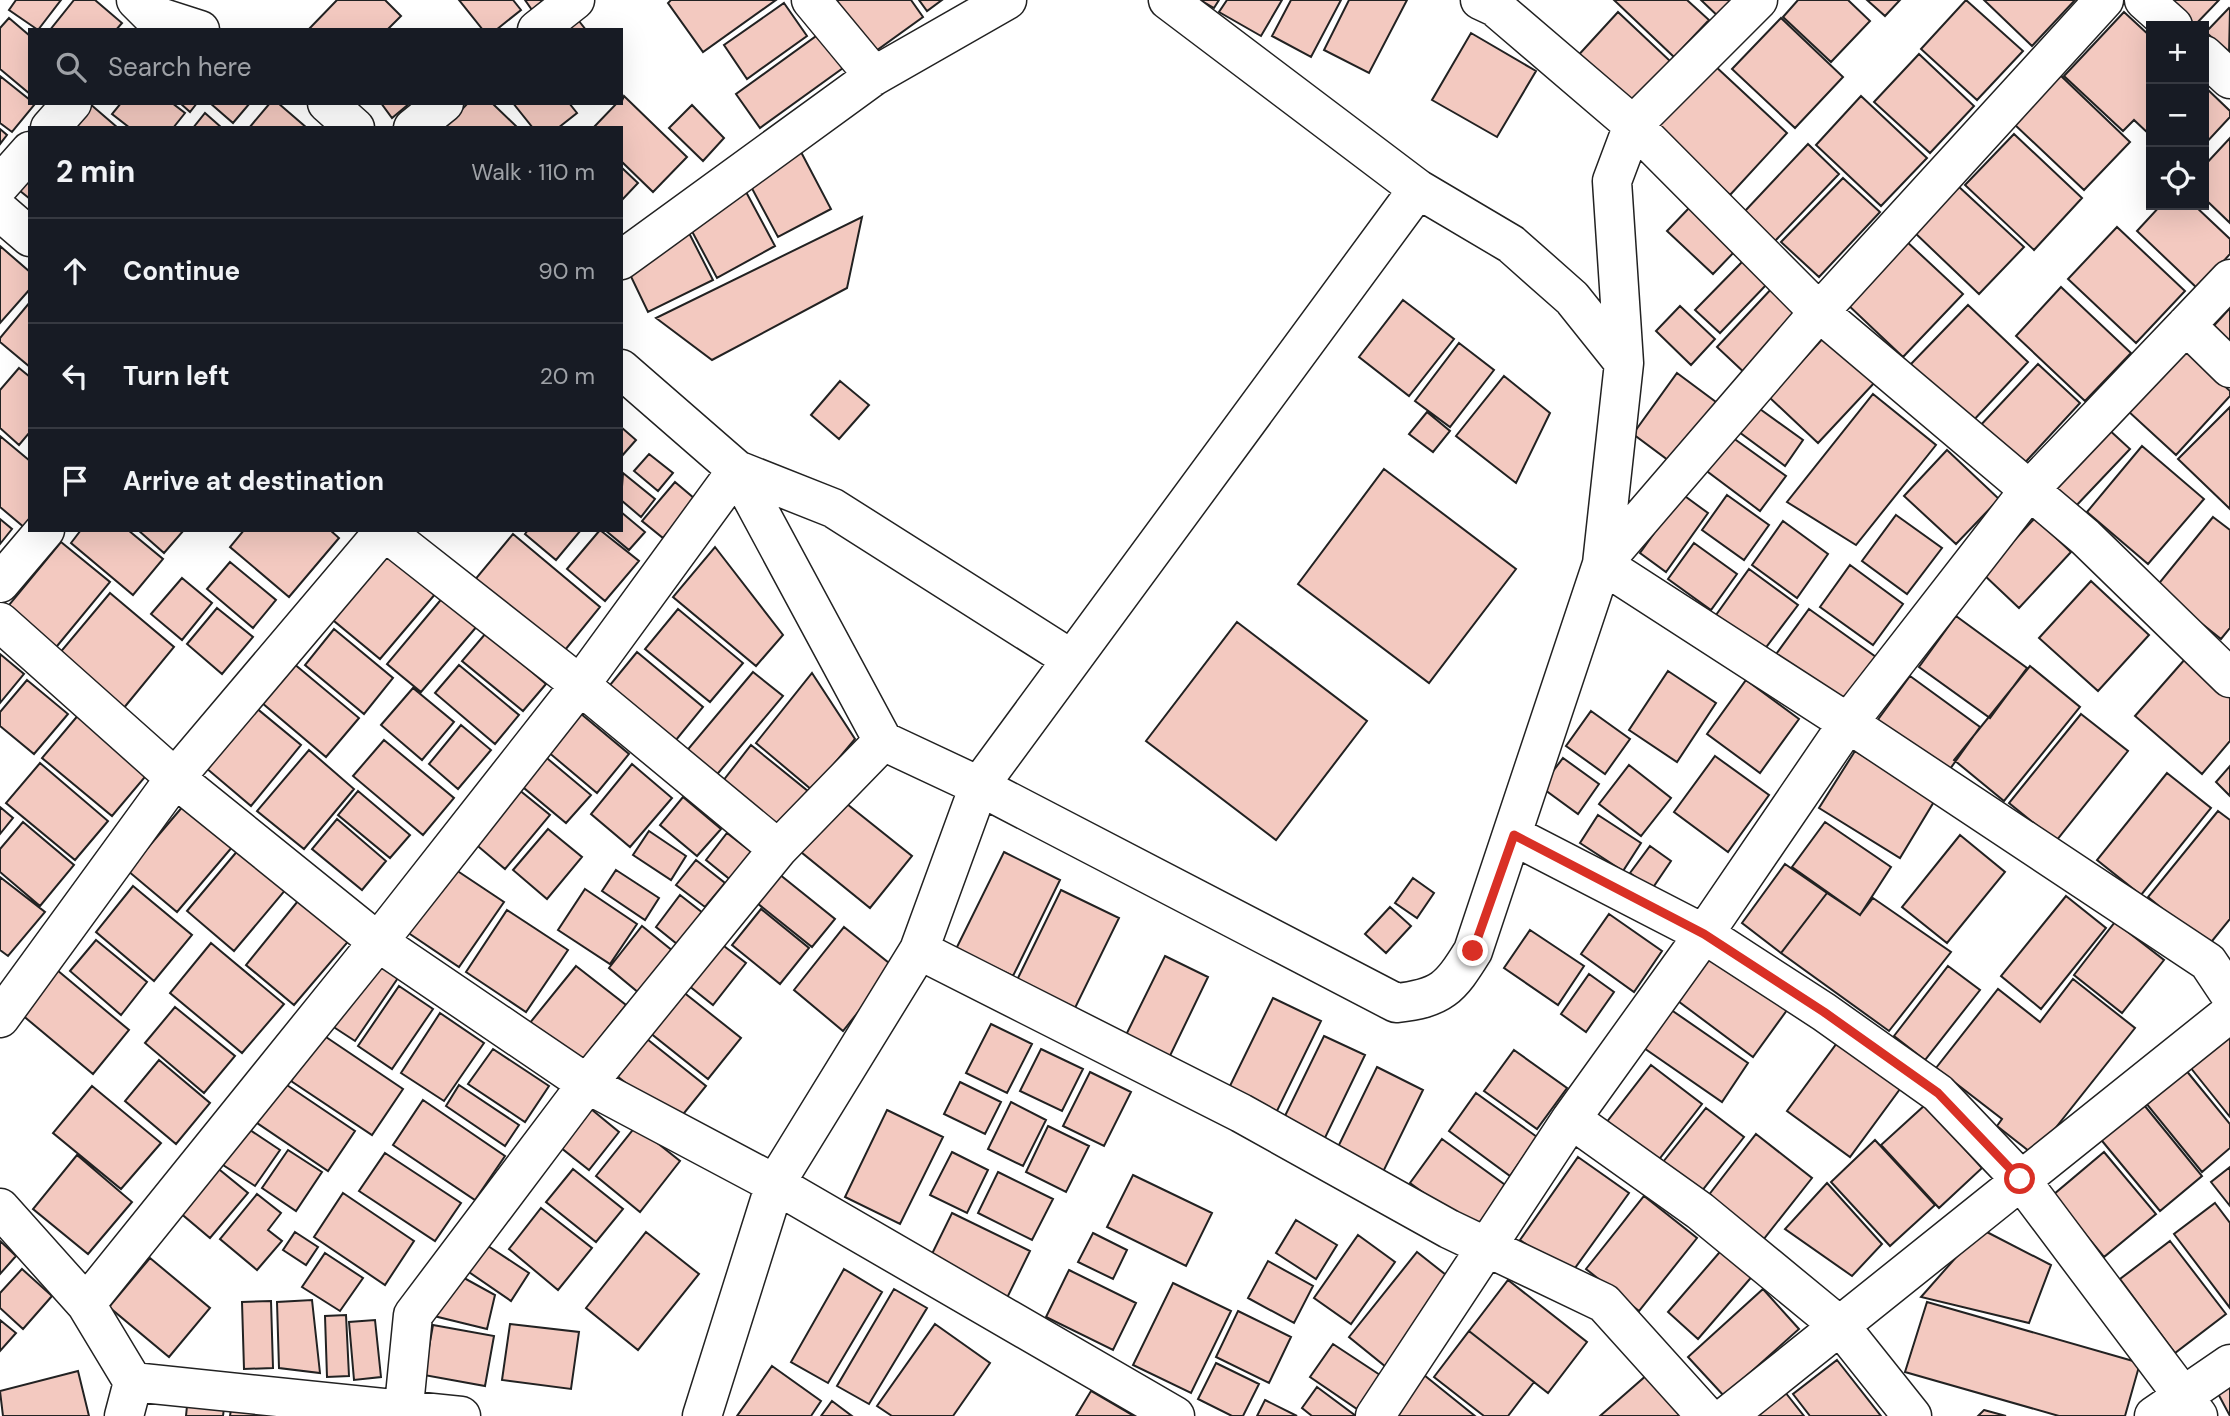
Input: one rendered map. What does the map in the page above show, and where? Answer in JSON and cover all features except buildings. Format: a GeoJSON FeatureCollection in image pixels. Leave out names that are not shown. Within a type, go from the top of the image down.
{"type":"FeatureCollection","features":[{"type":"Feature","properties":{"kind":"street"},"geometry":{"type":"LineString","coordinates":[[540,28],[575,0]]}},
{"type":"Feature","properties":{"kind":"street"},"geometry":{"type":"LineString","coordinates":[[811,0],[874,76]]}},
{"type":"Feature","properties":{"kind":"street"},"geometry":{"type":"LineString","coordinates":[[623,259],[874,76],[1007,0]]}},
{"type":"Feature","properties":{"kind":"street"},"geometry":{"type":"LineString","coordinates":[[1168,0],[1418,189],[1511,244],[1572,298],[1624,363]]}},
{"type":"Feature","properties":{"kind":"street"},"geometry":{"type":"LineString","coordinates":[[737,470],[883,741],[979,786],[1396,1003],[1421,1000],[1452,984],[1473,951],[1514,835],[1602,565],[1624,363],[1612,181],[1633,125],[1758,0]]}},
{"type":"Feature","properties":{"kind":"street"},"geometry":{"type":"LineString","coordinates":[[1602,565],[1819,312],[2104,0]]}},
{"type":"Feature","properties":{"kind":"street"},"geometry":{"type":"LineString","coordinates":[[2144,0],[2167,21]]}},
{"type":"Feature","properties":{"kind":"street"},"geometry":{"type":"LineString","coordinates":[[1492,2],[1633,125],[1819,312],[2085,537],[2230,678]]}},
{"type":"Feature","properties":{"kind":"street"},"geometry":{"type":"LineString","coordinates":[[141,15],[192,28]]}},
{"type":"Feature","properties":{"kind":"street"},"geometry":{"type":"LineString","coordinates":[[2209,60],[2230,79]]}},
{"type":"Feature","properties":{"kind":"street"},"geometry":{"type":"LineString","coordinates":[[52,126],[70,105]]}},
{"type":"Feature","properties":{"kind":"street"},"geometry":{"type":"LineString","coordinates":[[329,105],[353,126]]}},
{"type":"Feature","properties":{"kind":"street"},"geometry":{"type":"LineString","coordinates":[[416,126],[442,105]]}},
{"type":"Feature","properties":{"kind":"street"},"geometry":{"type":"LineString","coordinates":[[0,185],[28,153]]}},
{"type":"Feature","properties":{"kind":"street"},"geometry":{"type":"LineString","coordinates":[[702,1416],[775,1184],[919,950],[979,786],[1418,189]]}},
{"type":"Feature","properties":{"kind":"street"},"geometry":{"type":"LineString","coordinates":[[0,211],[28,235]]}},
{"type":"Feature","properties":{"kind":"street"},"geometry":{"type":"LineString","coordinates":[[1375,1416],[1572,1119],[1704,934],[1848,723],[2030,489],[2230,279]]}},
{"type":"Feature","properties":{"kind":"street"},"geometry":{"type":"LineString","coordinates":[[2186,325],[2230,368]]}},
{"type":"Feature","properties":{"kind":"street"},"geometry":{"type":"LineString","coordinates":[[623,371],[737,470],[833,508],[1071,659]]}},
{"type":"Feature","properties":{"kind":"street"},"geometry":{"type":"LineString","coordinates":[[86,1304],[580,685],[737,470]]}},
{"type":"Feature","properties":{"kind":"street"},"geometry":{"type":"LineString","coordinates":[[0,583],[43,532]]}},
{"type":"Feature","properties":{"kind":"street"},"geometry":{"type":"LineString","coordinates":[[0,1018],[175,778],[382,532]]}},
{"type":"Feature","properties":{"kind":"street"},"geometry":{"type":"LineString","coordinates":[[387,532],[580,685],[778,849]]}},
{"type":"Feature","properties":{"kind":"street"},"geometry":{"type":"LineString","coordinates":[[1602,565],[1848,723],[2208,962],[2230,995]]}},
{"type":"Feature","properties":{"kind":"street"},"geometry":{"type":"LineString","coordinates":[[0,622],[175,778],[377,942],[587,1084],[775,1184],[1175,1416]]}},
{"type":"Feature","properties":{"kind":"street"},"geometry":{"type":"LineString","coordinates":[[404,1412],[413,1315],[587,1084],[778,849],[883,741]]}},
{"type":"Feature","properties":{"kind":"street"},"geometry":{"type":"LineString","coordinates":[[1514,835],[1704,934],[1824,1012],[1938,1093],[2020,1179],[2178,1409],[2230,1364]]}},
{"type":"Feature","properties":{"kind":"street"},"geometry":{"type":"LineString","coordinates":[[919,950],[1241,1113],[1487,1247],[1604,1303],[1706,1416]]}},
{"type":"Feature","properties":{"kind":"street"},"geometry":{"type":"LineString","coordinates":[[1727,1416],[2230,1013]]}},
{"type":"Feature","properties":{"kind":"street"},"geometry":{"type":"LineString","coordinates":[[1572,1119],[1700,1211],[1841,1327],[1912,1416]]}},
{"type":"Feature","properties":{"kind":"street"},"geometry":{"type":"LineString","coordinates":[[0,1208],[86,1304],[129,1399],[461,1416]]}},
{"type":"Feature","properties":{"kind":"route"},"geometry":{"type":"LineString","coordinates":[[1473,951],[1514,835],[1704,934],[1824,1012],[1938,1093],[2020,1179]]}}]}
